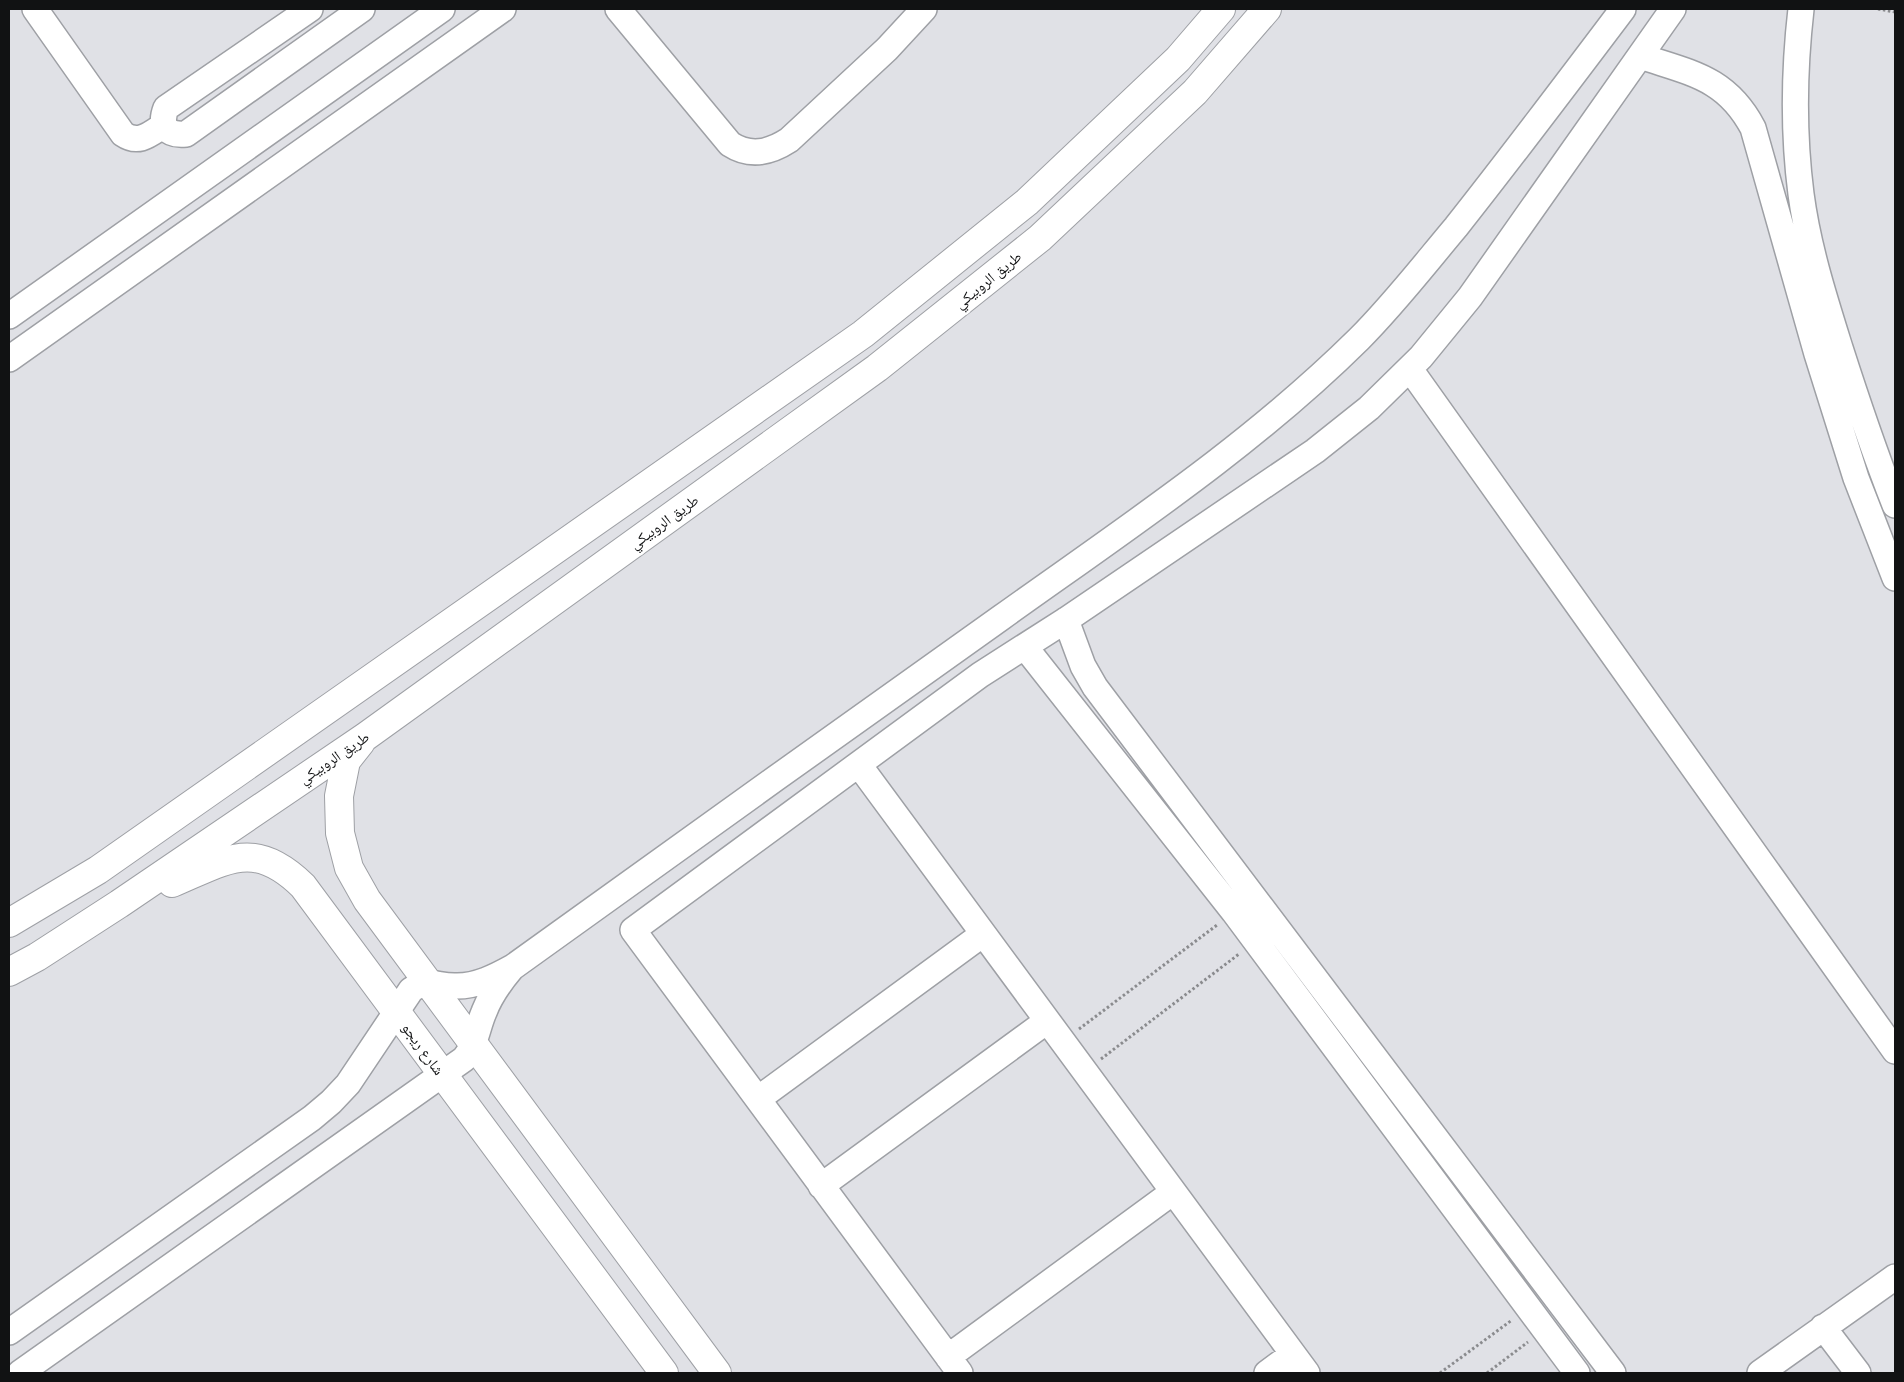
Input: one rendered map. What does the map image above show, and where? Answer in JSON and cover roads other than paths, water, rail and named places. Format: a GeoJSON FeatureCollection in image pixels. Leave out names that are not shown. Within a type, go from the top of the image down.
{"type":"FeatureCollection","features":[{"type":"Feature","properties":{"kind":"main road"},"geometry":{"type":"LineString","coordinates":[[9,923],[98,870],[863,334],[1027,202],[1178,59],[1221,9]]}},
{"type":"Feature","properties":{"kind":"main road","name":"طريق الروبيكي"},"geometry":{"type":"LineString","coordinates":[[9,972],[37,957],[120,904],[365,737],[877,368],[1040,238],[1195,92],[1267,9]]}},
{"type":"Feature","properties":{"kind":"main road"},"geometry":{"type":"LineString","coordinates":[[365,737],[346,761],[339,796],[340,833],[349,868],[367,900],[718,1373]]}},
{"type":"Feature","properties":{"kind":"main road","name":"شارع ريجو"},"geometry":{"type":"LineString","coordinates":[[120,904],[224,861],[241,857],[258,858],[274,863],[289,872],[303,886],[441,1075],[664,1373]]}},
{"type":"Feature","properties":{"kind":"street"},"geometry":{"type":"LineString","coordinates":[[35,9],[123,134],[135,140],[141,139],[164,125]]}},
{"type":"Feature","properties":{"kind":"street"},"geometry":{"type":"LineString","coordinates":[[310,9],[166,108],[163,116],[164,125],[169,132],[177,135],[186,134],[362,9]]}},
{"type":"Feature","properties":{"kind":"street"},"geometry":{"type":"LineString","coordinates":[[9,358],[503,9]]}},
{"type":"Feature","properties":{"kind":"street"},"geometry":{"type":"LineString","coordinates":[[618,9],[730,144],[739,149],[764,152],[776,148],[789,140],[887,49],[924,9]]}},
{"type":"Feature","properties":{"kind":"street"},"geometry":{"type":"LineString","coordinates":[[9,1332],[312,1118],[331,1102],[348,1084],[411,990],[427,982],[456,986],[471,985],[496,976],[513,967],[817,747],[1187,485],[1279,412],[1360,338],[1408,286],[1509,160],[1623,9]]}},
{"type":"Feature","properties":{"kind":"street"},"geometry":{"type":"LineString","coordinates":[[1173,1192],[954,1365],[633,930],[980,675],[1066,620],[1315,451],[1369,408],[1416,363],[1470,298],[1674,9]]}},
{"type":"Feature","properties":{"kind":"street"},"geometry":{"type":"LineString","coordinates":[[1801,9],[1795,95],[1796,144],[1801,194],[1810,243],[1822,291],[1895,505]]}},
{"type":"Feature","properties":{"kind":"street"},"geometry":{"type":"LineString","coordinates":[[9,316],[435,11],[459,41]]}},
{"type":"Feature","properties":{"kind":"street"},"geometry":{"type":"LineString","coordinates":[[1640,56],[1706,78],[1739,105],[1753,128],[1823,372],[1856,478],[1895,578]]}},
{"type":"Feature","properties":{"kind":"street"},"geometry":{"type":"LineString","coordinates":[[1416,363],[1596,616],[1895,1023]]}},
{"type":"Feature","properties":{"kind":"street"},"geometry":{"type":"LineString","coordinates":[[1596,616],[1895,1051]]}},
{"type":"Feature","properties":{"kind":"street"},"geometry":{"type":"LineString","coordinates":[[1066,620],[1083,666],[1095,687],[1613,1373]]}},
{"type":"Feature","properties":{"kind":"street"},"geometry":{"type":"LineString","coordinates":[[1025,647],[1234,912],[1577,1373]]}},
{"type":"Feature","properties":{"kind":"street"},"geometry":{"type":"LineString","coordinates":[[859,765],[1300,1364],[1266,1373]]}},
{"type":"Feature","properties":{"kind":"street"},"geometry":{"type":"LineString","coordinates":[[758,1099],[983,934]]}},
{"type":"Feature","properties":{"kind":"street"},"geometry":{"type":"LineString","coordinates":[[20,1373],[464,1059],[474,1044],[484,1011],[502,980],[513,967]]}},
{"type":"Feature","properties":{"kind":"street"},"geometry":{"type":"LineString","coordinates":[[821,1186],[1047,1020]]}},
{"type":"Feature","properties":{"kind":"street"},"geometry":{"type":"LineString","coordinates":[[1331,1042],[1351,1026]]}},
{"type":"Feature","properties":{"kind":"street"},"geometry":{"type":"LineString","coordinates":[[1760,1373],[1895,1277]]}},
{"type":"Feature","properties":{"kind":"street"},"geometry":{"type":"LineString","coordinates":[[1823,1327],[1858,1373]]}}]}
